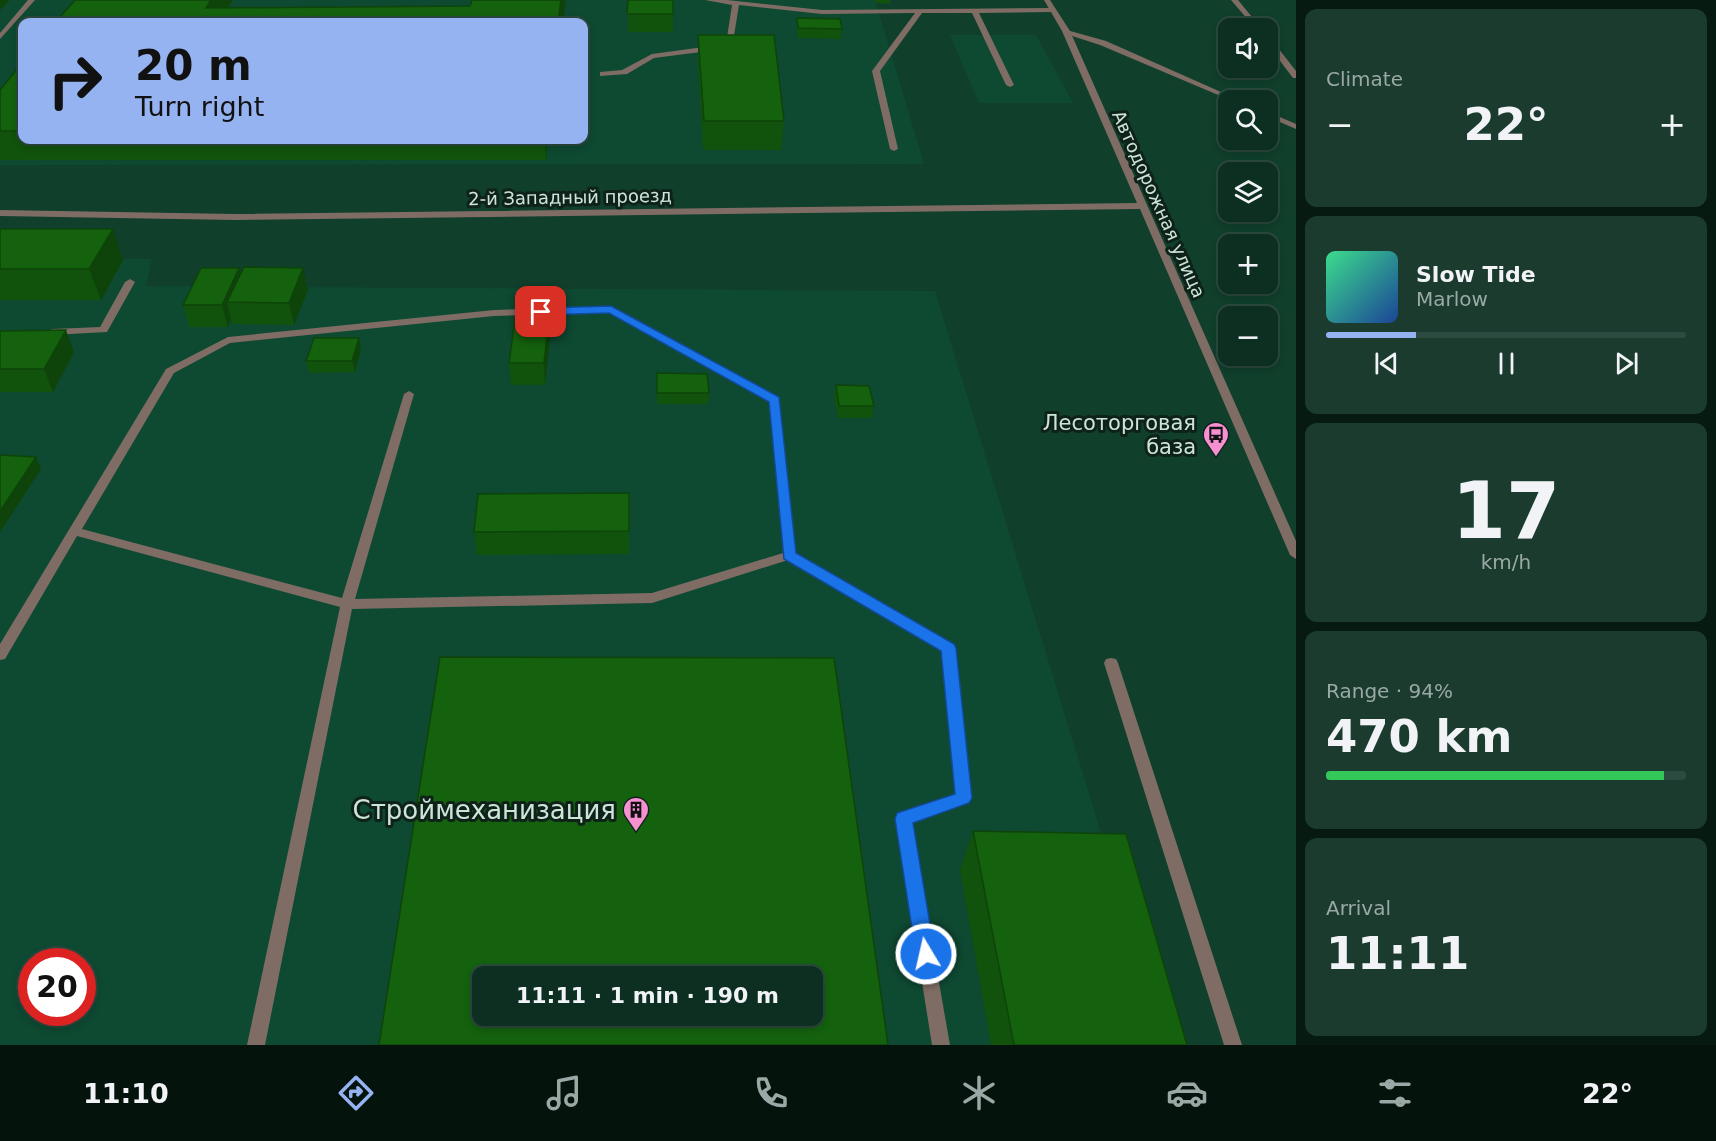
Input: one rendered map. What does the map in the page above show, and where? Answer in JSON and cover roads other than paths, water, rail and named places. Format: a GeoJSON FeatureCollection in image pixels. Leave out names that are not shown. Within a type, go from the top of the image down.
{"type":"FeatureCollection","features":[{"type":"Feature","properties":{"kind":"street"},"geometry":{"type":"LineString","coordinates":[[0,37],[32,0]]}},
{"type":"Feature","properties":{"kind":"street"},"geometry":{"type":"LineString","coordinates":[[708,0],[822,12],[1053,10]]}},
{"type":"Feature","properties":{"kind":"street","name":"Автодорожная улица"},"geometry":{"type":"LineString","coordinates":[[1047,0],[1066,31],[1296,555]]}},
{"type":"Feature","properties":{"kind":"street"},"geometry":{"type":"LineString","coordinates":[[1234,0],[1249,18]]}},
{"type":"Feature","properties":{"kind":"street"},"geometry":{"type":"LineString","coordinates":[[603,74],[624,72],[651,56],[729,46],[736,3]]}},
{"type":"Feature","properties":{"kind":"street"},"geometry":{"type":"LineString","coordinates":[[974,10],[1010,85]]}},
{"type":"Feature","properties":{"kind":"street"},"geometry":{"type":"LineString","coordinates":[[894,149],[876,71],[921,11]]}},
{"type":"Feature","properties":{"kind":"street"},"geometry":{"type":"LineString","coordinates":[[1066,31],[1103,44],[1218,93]]}},
{"type":"Feature","properties":{"kind":"street"},"geometry":{"type":"LineString","coordinates":[[1278,54],[1296,76]]}},
{"type":"Feature","properties":{"kind":"street"},"geometry":{"type":"LineString","coordinates":[[1278,119],[1296,127]]}},
{"type":"Feature","properties":{"kind":"street","name":"2-й Западный проезд"},"geometry":{"type":"LineString","coordinates":[[0,213],[235,217],[1141,206]]}},
{"type":"Feature","properties":{"kind":"street"},"geometry":{"type":"LineString","coordinates":[[46,332],[103,330],[130,282]]}},
{"type":"Feature","properties":{"kind":"street"},"geometry":{"type":"LineString","coordinates":[[0,655],[170,371],[228,340],[494,313],[611,309],[775,400],[789,555]]}},
{"type":"Feature","properties":{"kind":"street"},"geometry":{"type":"LineString","coordinates":[[256,1045],[347,604],[409,394]]}},
{"type":"Feature","properties":{"kind":"street"},"geometry":{"type":"LineString","coordinates":[[74,531],[347,604],[652,598],[789,555],[949,648],[963,798],[903,819],[940,1045]]}},
{"type":"Feature","properties":{"kind":"street"},"geometry":{"type":"LineString","coordinates":[[1111,663],[1233,1045]]}},
{"type":"Feature","properties":{"kind":"place","name":"Лесоторговая база"},"geometry":{"type":"Point","coordinates":[1216,458]}},
{"type":"Feature","properties":{"kind":"place","name":"Строймеханизация"},"geometry":{"type":"Point","coordinates":[636,833]}}]}
